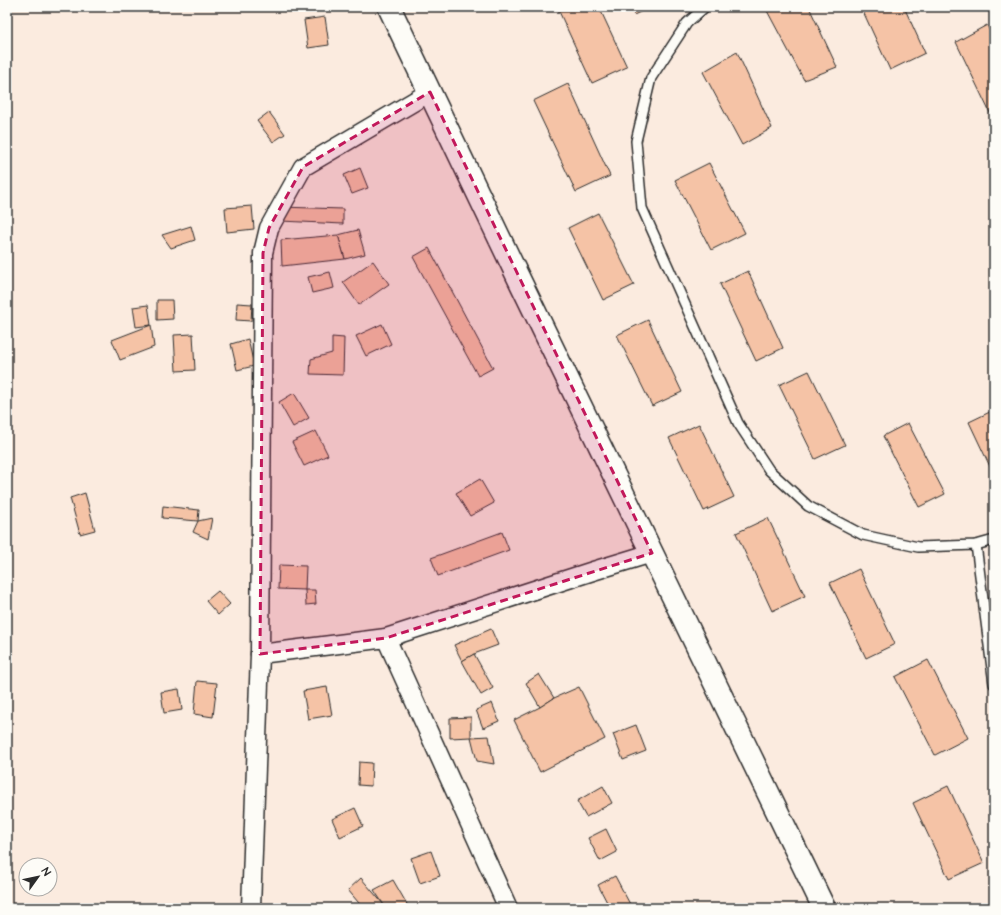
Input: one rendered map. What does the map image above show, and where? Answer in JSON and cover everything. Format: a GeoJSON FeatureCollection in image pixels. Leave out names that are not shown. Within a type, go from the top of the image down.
{"type":"FeatureCollection","features":[{"type":"Feature","properties":{"kind":"street"},"geometry":{"type":"LineString","coordinates":[[389,7],[824,908]]}},
{"type":"Feature","properties":{"kind":"street"},"geometry":{"type":"LineString","coordinates":[[251,908],[260,654],[264,253],[268,228],[303,167],[430,92]]}},
{"type":"Feature","properties":{"kind":"street"},"geometry":{"type":"LineString","coordinates":[[260,654],[386,638],[593,571],[652,554]]}},
{"type":"Feature","properties":{"kind":"street"},"geometry":{"type":"LineString","coordinates":[[386,638],[508,908]]}},
{"type":"Feature","properties":{"kind":"lane"},"geometry":{"type":"LineString","coordinates":[[705,7],[687,23],[651,78],[636,141],[642,208],[738,423],[769,470],[808,506],[863,535],[918,547],[976,546],[994,540]]}},
{"type":"Feature","properties":{"kind":"lane"},"geometry":{"type":"LineString","coordinates":[[976,546],[994,684]]}},
{"type":"Feature","properties":{"kind":"highlighted area"},"geometry":{"type":"Polygon","coordinates":[[[430,92],[652,553],[386,638],[260,654],[263,253],[269,228],[303,167],[430,92]]]}},
{"type":"Feature","properties":{"kind":"building"},"geometry":{"type":"Polygon","coordinates":[[[557,7],[599,7],[627,67],[592,83],[557,7]]]}},
{"type":"Feature","properties":{"kind":"building"},"geometry":{"type":"Polygon","coordinates":[[[630,7],[650,7],[634,15],[630,7]]]}},
{"type":"Feature","properties":{"kind":"building"},"geometry":{"type":"Polygon","coordinates":[[[765,7],[809,7],[837,67],[804,80],[765,7]]]}},
{"type":"Feature","properties":{"kind":"building"},"geometry":{"type":"Polygon","coordinates":[[[861,7],[904,7],[925,53],[890,70],[861,7]]]}},
{"type":"Feature","properties":{"kind":"building"},"geometry":{"type":"Polygon","coordinates":[[[325,17],[329,45],[308,48],[304,20],[325,17]]]}},
{"type":"Feature","properties":{"kind":"building"},"geometry":{"type":"Polygon","coordinates":[[[987,25],[994,40],[994,113],[991,115],[956,42],[987,25]]]}},
{"type":"Feature","properties":{"kind":"building"},"geometry":{"type":"Polygon","coordinates":[[[737,52],[772,128],[742,145],[703,72],[737,52]]]}},
{"type":"Feature","properties":{"kind":"building"},"geometry":{"type":"Polygon","coordinates":[[[568,84],[610,176],[576,192],[533,101],[568,84]]]}},
{"type":"Feature","properties":{"kind":"building"},"geometry":{"type":"Polygon","coordinates":[[[269,112],[285,134],[273,142],[257,121],[269,112]]]}},
{"type":"Feature","properties":{"kind":"building"},"geometry":{"type":"Polygon","coordinates":[[[709,163],[745,233],[711,250],[675,180],[709,163]]]}},
{"type":"Feature","properties":{"kind":"building"},"geometry":{"type":"Polygon","coordinates":[[[360,168],[368,188],[352,194],[344,175],[360,168]]]}},
{"type":"Feature","properties":{"kind":"building"},"geometry":{"type":"Polygon","coordinates":[[[252,206],[254,229],[227,232],[225,208],[252,206]]]}},
{"type":"Feature","properties":{"kind":"building"},"geometry":{"type":"Polygon","coordinates":[[[281,207],[343,209],[343,224],[281,221],[281,207]]]}},
{"type":"Feature","properties":{"kind":"building"},"geometry":{"type":"Polygon","coordinates":[[[598,213],[634,285],[603,300],[568,228],[598,213]]]}},
{"type":"Feature","properties":{"kind":"building"},"geometry":{"type":"Polygon","coordinates":[[[191,226],[195,240],[171,248],[162,235],[191,226]]]}},
{"type":"Feature","properties":{"kind":"building"},"geometry":{"type":"Polygon","coordinates":[[[358,230],[365,254],[345,259],[338,235],[358,230]]]}},
{"type":"Feature","properties":{"kind":"building"},"geometry":{"type":"Polygon","coordinates":[[[338,235],[345,259],[282,266],[281,240],[338,235]]]}},
{"type":"Feature","properties":{"kind":"building"},"geometry":{"type":"Polygon","coordinates":[[[429,248],[493,368],[478,376],[413,257],[429,248]]]}},
{"type":"Feature","properties":{"kind":"building"},"geometry":{"type":"Polygon","coordinates":[[[373,261],[389,284],[359,305],[343,282],[373,261]]]}},
{"type":"Feature","properties":{"kind":"building"},"geometry":{"type":"Polygon","coordinates":[[[748,271],[783,348],[756,361],[720,284],[748,271]]]}},
{"type":"Feature","properties":{"kind":"building"},"geometry":{"type":"Polygon","coordinates":[[[330,272],[334,288],[312,293],[308,277],[330,272]]]}},
{"type":"Feature","properties":{"kind":"building"},"geometry":{"type":"Polygon","coordinates":[[[157,300],[172,300],[173,319],[157,320],[157,300]]]}},
{"type":"Feature","properties":{"kind":"building"},"geometry":{"type":"Polygon","coordinates":[[[237,303],[252,304],[251,321],[236,320],[237,303]]]}},
{"type":"Feature","properties":{"kind":"building"},"geometry":{"type":"Polygon","coordinates":[[[148,305],[151,325],[136,327],[133,307],[148,305]]]}},
{"type":"Feature","properties":{"kind":"building"},"geometry":{"type":"Polygon","coordinates":[[[648,320],[682,392],[652,406],[617,335],[648,320]]]}},
{"type":"Feature","properties":{"kind":"building"},"geometry":{"type":"Polygon","coordinates":[[[382,324],[391,344],[366,356],[356,336],[382,324]]]}},
{"type":"Feature","properties":{"kind":"building"},"geometry":{"type":"Polygon","coordinates":[[[151,325],[154,347],[120,360],[112,340],[151,325]]]}},
{"type":"Feature","properties":{"kind":"building"},"geometry":{"type":"Polygon","coordinates":[[[193,334],[195,370],[176,371],[174,335],[193,334]]]}},
{"type":"Feature","properties":{"kind":"building"},"geometry":{"type":"Polygon","coordinates":[[[332,337],[344,338],[343,375],[310,374],[311,359],[332,353],[332,337]]]}},
{"type":"Feature","properties":{"kind":"building"},"geometry":{"type":"Polygon","coordinates":[[[248,339],[254,366],[237,370],[231,344],[248,339]]]}},
{"type":"Feature","properties":{"kind":"building"},"geometry":{"type":"Polygon","coordinates":[[[809,371],[845,445],[815,459],[779,385],[809,371]]]}},
{"type":"Feature","properties":{"kind":"building"},"geometry":{"type":"Polygon","coordinates":[[[294,393],[309,418],[293,427],[279,402],[294,393]]]}},
{"type":"Feature","properties":{"kind":"building"},"geometry":{"type":"Polygon","coordinates":[[[994,410],[994,475],[969,422],[994,410]]]}},
{"type":"Feature","properties":{"kind":"building"},"geometry":{"type":"Polygon","coordinates":[[[908,423],[945,494],[919,507],[883,436],[908,423]]]}},
{"type":"Feature","properties":{"kind":"building"},"geometry":{"type":"Polygon","coordinates":[[[699,424],[734,497],[704,511],[669,438],[699,424]]]}},
{"type":"Feature","properties":{"kind":"building"},"geometry":{"type":"Polygon","coordinates":[[[316,431],[328,455],[304,466],[292,442],[316,431]]]}},
{"type":"Feature","properties":{"kind":"building"},"geometry":{"type":"Polygon","coordinates":[[[480,479],[494,503],[470,516],[456,493],[480,479]]]}},
{"type":"Feature","properties":{"kind":"building"},"geometry":{"type":"Polygon","coordinates":[[[85,493],[95,530],[80,534],[70,498],[85,493]]]}},
{"type":"Feature","properties":{"kind":"building"},"geometry":{"type":"Polygon","coordinates":[[[163,506],[199,510],[198,521],[162,518],[163,506]]]}},
{"type":"Feature","properties":{"kind":"building"},"geometry":{"type":"Polygon","coordinates":[[[212,518],[208,539],[193,532],[198,521],[212,518]]]}},
{"type":"Feature","properties":{"kind":"building"},"geometry":{"type":"Polygon","coordinates":[[[768,518],[805,596],[772,611],[736,533],[768,518]]]}},
{"type":"Feature","properties":{"kind":"building"},"geometry":{"type":"Polygon","coordinates":[[[502,532],[509,550],[438,576],[431,558],[502,532]]]}},
{"type":"Feature","properties":{"kind":"building"},"geometry":{"type":"Polygon","coordinates":[[[279,565],[306,566],[305,590],[278,589],[279,565]]]}},
{"type":"Feature","properties":{"kind":"building"},"geometry":{"type":"Polygon","coordinates":[[[859,569],[895,644],[866,658],[830,583],[859,569]]]}},
{"type":"Feature","properties":{"kind":"building"},"geometry":{"type":"Polygon","coordinates":[[[305,590],[315,590],[316,604],[306,605],[305,590]]]}},
{"type":"Feature","properties":{"kind":"building"},"geometry":{"type":"Polygon","coordinates":[[[218,591],[230,604],[218,615],[206,601],[218,591]]]}},
{"type":"Feature","properties":{"kind":"building"},"geometry":{"type":"Polygon","coordinates":[[[491,629],[498,645],[474,654],[462,661],[454,645],[491,629]]]}},
{"type":"Feature","properties":{"kind":"building"},"geometry":{"type":"Polygon","coordinates":[[[474,654],[493,688],[481,695],[462,661],[474,654]]]}},
{"type":"Feature","properties":{"kind":"building"},"geometry":{"type":"Polygon","coordinates":[[[928,660],[968,738],[935,755],[895,677],[928,660]]]}},
{"type":"Feature","properties":{"kind":"building"},"geometry":{"type":"Polygon","coordinates":[[[539,674],[554,698],[540,707],[526,683],[539,674]]]}},
{"type":"Feature","properties":{"kind":"building"},"geometry":{"type":"Polygon","coordinates":[[[197,681],[217,683],[213,717],[194,714],[197,681]]]}},
{"type":"Feature","properties":{"kind":"building"},"geometry":{"type":"Polygon","coordinates":[[[327,687],[332,715],[308,719],[303,691],[327,687]]]}},
{"type":"Feature","properties":{"kind":"building"},"geometry":{"type":"Polygon","coordinates":[[[579,687],[605,739],[540,772],[514,720],[554,698],[579,687]]]}},
{"type":"Feature","properties":{"kind":"building"},"geometry":{"type":"Polygon","coordinates":[[[179,689],[182,710],[164,713],[161,692],[179,689]]]}},
{"type":"Feature","properties":{"kind":"building"},"geometry":{"type":"Polygon","coordinates":[[[492,703],[499,721],[483,728],[476,710],[492,703]]]}},
{"type":"Feature","properties":{"kind":"building"},"geometry":{"type":"Polygon","coordinates":[[[471,717],[471,737],[450,738],[450,718],[471,717]]]}},
{"type":"Feature","properties":{"kind":"building"},"geometry":{"type":"Polygon","coordinates":[[[636,725],[646,751],[623,760],[613,734],[636,725]]]}},
{"type":"Feature","properties":{"kind":"building"},"geometry":{"type":"Polygon","coordinates":[[[489,736],[494,764],[477,761],[471,737],[489,736]]]}},
{"type":"Feature","properties":{"kind":"building"},"geometry":{"type":"Polygon","coordinates":[[[359,762],[372,763],[371,786],[358,785],[359,762]]]}},
{"type":"Feature","properties":{"kind":"building"},"geometry":{"type":"Polygon","coordinates":[[[603,786],[612,803],[586,817],[577,801],[603,786]]]}},
{"type":"Feature","properties":{"kind":"building"},"geometry":{"type":"Polygon","coordinates":[[[948,786],[984,863],[949,879],[913,803],[948,786]]]}},
{"type":"Feature","properties":{"kind":"building"},"geometry":{"type":"Polygon","coordinates":[[[355,808],[363,826],[340,837],[332,819],[355,808]]]}},
{"type":"Feature","properties":{"kind":"building"},"geometry":{"type":"Polygon","coordinates":[[[606,829],[617,852],[600,861],[588,838],[606,829]]]}},
{"type":"Feature","properties":{"kind":"building"},"geometry":{"type":"Polygon","coordinates":[[[431,851],[440,876],[420,883],[411,858],[431,851]]]}},
{"type":"Feature","properties":{"kind":"building"},"geometry":{"type":"Polygon","coordinates":[[[615,876],[632,908],[610,908],[598,885],[615,876]]]}},
{"type":"Feature","properties":{"kind":"building"},"geometry":{"type":"Polygon","coordinates":[[[361,878],[384,905],[380,908],[363,908],[348,890],[361,878]]]}},
{"type":"Feature","properties":{"kind":"building"},"geometry":{"type":"Polygon","coordinates":[[[393,880],[408,906],[405,908],[385,908],[374,890],[393,880]]]}}]}
